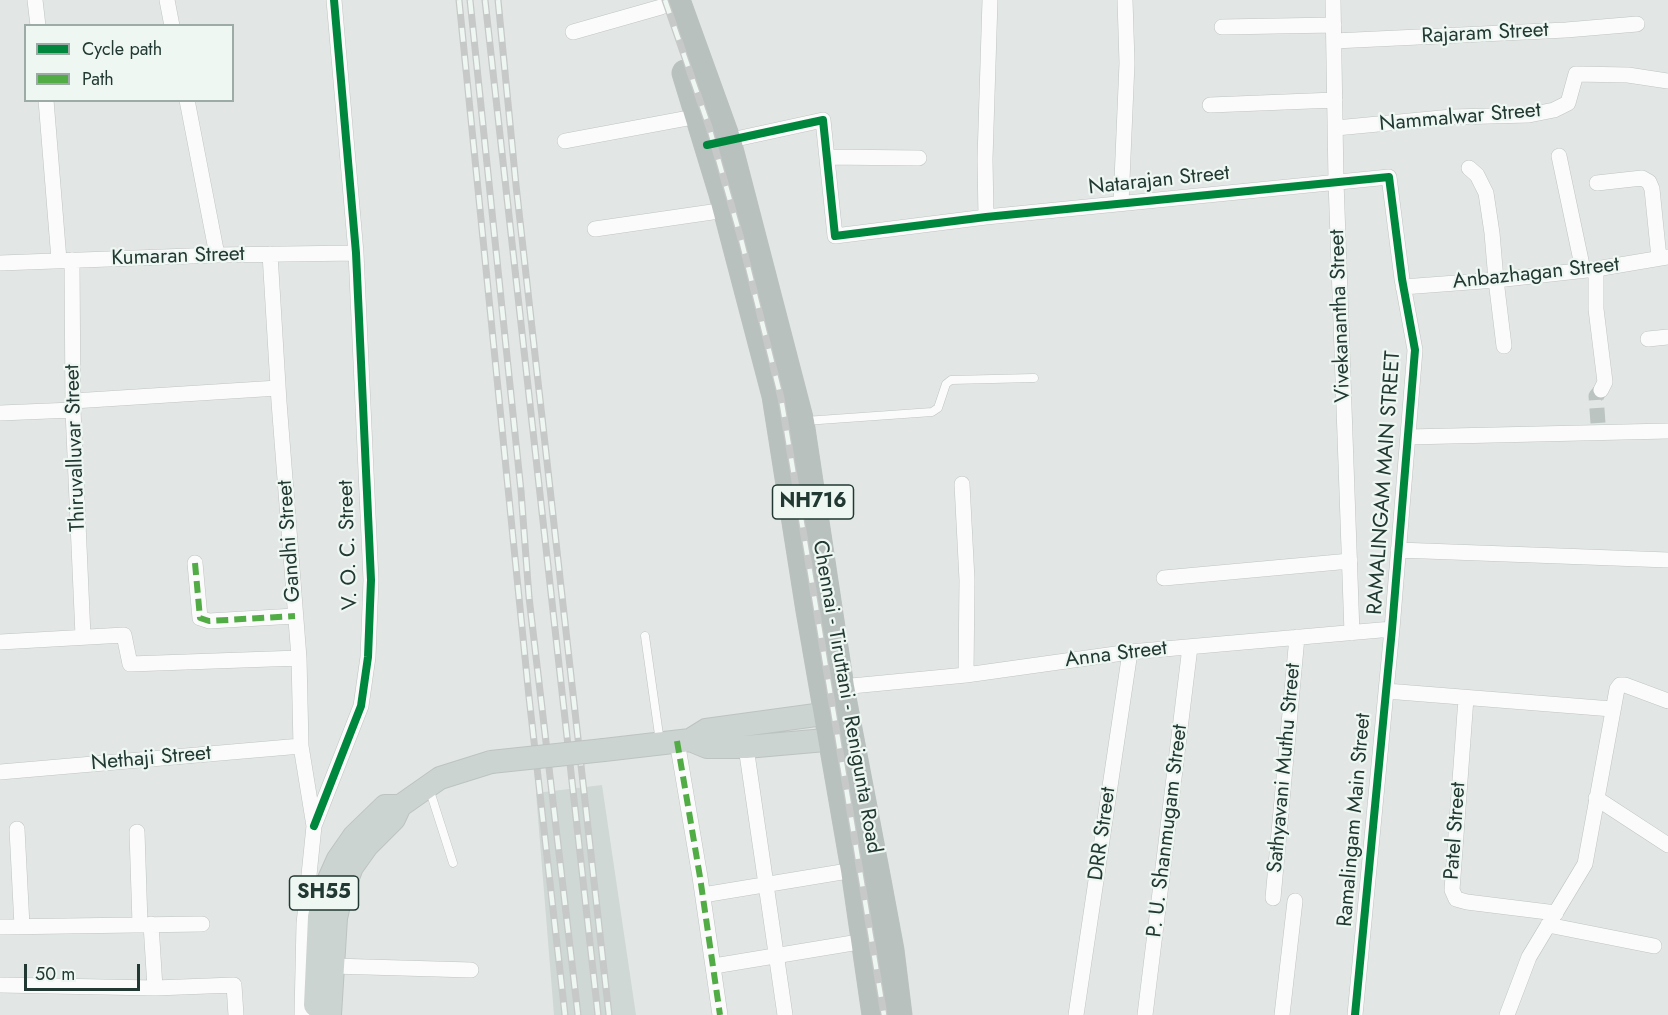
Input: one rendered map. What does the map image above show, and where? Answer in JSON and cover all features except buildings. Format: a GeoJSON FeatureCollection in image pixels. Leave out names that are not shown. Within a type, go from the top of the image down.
{"type":"FeatureCollection","features":[{"type":"Feature","properties":{"kind":"highway","name":"Chennai - Tiruttani - Renigunta Road"},"geometry":{"type":"LineString","coordinates":[[666,2],[699,116],[718,143],[726,210],[775,396],[790,422]]}},
{"type":"Feature","properties":{"kind":"highway","name":"Chennai - Tiruttani - Renigunta Road"},"geometry":{"type":"LineString","coordinates":[[666,2],[718,143],[790,422],[839,704],[854,870],[869,894],[865,941],[875,1015]]}},
{"type":"Feature","properties":{"kind":"highway","name":"Chennai - Tiruttani - Renigunta Road"},"geometry":{"type":"LineString","coordinates":[[841,739],[869,894],[899,1015]]}},
{"type":"Feature","properties":{"kind":"main road"},"geometry":{"type":"LineString","coordinates":[[676,742],[706,730],[839,704]]}},
{"type":"Feature","properties":{"kind":"main road"},"geometry":{"type":"LineString","coordinates":[[330,1015],[336,918],[341,896],[352,867],[367,846],[394,819],[400,806],[440,778],[491,762],[676,742],[708,747],[746,747],[841,739]]}},
{"type":"Feature","properties":{"kind":"main road","name":"SH55"},"geometry":{"type":"LineString","coordinates":[[315,1015],[319,917],[325,888],[338,859],[354,836],[385,806],[400,806]]}},
{"type":"Feature","properties":{"kind":"street"},"geometry":{"type":"LineString","coordinates":[[35,0],[38,24]]}},
{"type":"Feature","properties":{"kind":"street"},"geometry":{"type":"LineString","coordinates":[[168,0],[172,24]]}},
{"type":"Feature","properties":{"kind":"street","name":"V. O. C. Street"},"geometry":{"type":"LineString","coordinates":[[314,826],[361,706],[368,657],[371,580],[356,253],[334,0]]}},
{"type":"Feature","properties":{"kind":"street"},"geometry":{"type":"LineString","coordinates":[[986,218],[985,159],[990,0]]}},
{"type":"Feature","properties":{"kind":"street"},"geometry":{"type":"LineString","coordinates":[[1121,203],[1127,63],[1125,0]]}},
{"type":"Feature","properties":{"kind":"street","name":"Vivekanantha Street"},"geometry":{"type":"LineString","coordinates":[[1333,0],[1336,181],[1352,633]]}},
{"type":"Feature","properties":{"kind":"street"},"geometry":{"type":"LineString","coordinates":[[573,33],[666,2]]}},
{"type":"Feature","properties":{"kind":"street","name":"Rajaram Street"},"geometry":{"type":"LineString","coordinates":[[1222,27],[1334,33],[1566,30],[1637,24]]}},
{"type":"Feature","properties":{"kind":"street","name":"Nammalwar Street"},"geometry":{"type":"LineString","coordinates":[[1336,128],[1452,117],[1529,115],[1554,110],[1568,103],[1576,74],[1628,75],[1668,81]]}},
{"type":"Feature","properties":{"kind":"street"},"geometry":{"type":"LineString","coordinates":[[1210,105],[1335,100]]}},
{"type":"Feature","properties":{"kind":"street","name":"Thiruvalluvar Street"},"geometry":{"type":"LineString","coordinates":[[46,102],[66,260],[83,636]]}},
{"type":"Feature","properties":{"kind":"street"},"geometry":{"type":"LineString","coordinates":[[187,102],[217,255]]}},
{"type":"Feature","properties":{"kind":"street"},"geometry":{"type":"LineString","coordinates":[[565,141],[699,116]]}},
{"type":"Feature","properties":{"kind":"street"},"geometry":{"type":"LineString","coordinates":[[718,143],[824,120],[827,157],[919,158]]}},
{"type":"Feature","properties":{"kind":"street"},"geometry":{"type":"LineString","coordinates":[[1559,156],[1589,270],[1604,375],[1604,388],[1601,390]]}},
{"type":"Feature","properties":{"kind":"street","name":"Natarajan Street"},"geometry":{"type":"LineString","coordinates":[[827,157],[835,236],[1336,181]]}},
{"type":"Feature","properties":{"kind":"street"},"geometry":{"type":"LineString","coordinates":[[1468,168],[1477,175],[1486,193],[1504,346]]}},
{"type":"Feature","properties":{"kind":"street","name":"RAMALINGAM MAIN STREET"},"geometry":{"type":"LineString","coordinates":[[1336,181],[1389,177],[1403,287],[1415,350],[1392,629]]}},
{"type":"Feature","properties":{"kind":"street"},"geometry":{"type":"LineString","coordinates":[[1597,183],[1642,178],[1648,182],[1652,189],[1663,257]]}},
{"type":"Feature","properties":{"kind":"street"},"geometry":{"type":"LineString","coordinates":[[595,229],[726,210]]}},
{"type":"Feature","properties":{"kind":"street","name":"Kumaran Street"},"geometry":{"type":"LineString","coordinates":[[0,263],[217,255],[356,253]]}},
{"type":"Feature","properties":{"kind":"street","name":"Gandhi Street"},"geometry":{"type":"LineString","coordinates":[[270,255],[299,658],[301,746],[314,826]]}},
{"type":"Feature","properties":{"kind":"street","name":"Anbazhagan Street"},"geometry":{"type":"LineString","coordinates":[[1403,287],[1589,270],[1663,257]]}},
{"type":"Feature","properties":{"kind":"street"},"geometry":{"type":"LineString","coordinates":[[1648,339],[1668,338]]}},
{"type":"Feature","properties":{"kind":"street"},"geometry":{"type":"LineString","coordinates":[[0,413],[278,388]]}},
{"type":"Feature","properties":{"kind":"street"},"geometry":{"type":"LineString","coordinates":[[1408,437],[1600,427],[1668,431]]}},
{"type":"Feature","properties":{"kind":"street"},"geometry":{"type":"LineString","coordinates":[[962,484],[967,580],[966,675]]}},
{"type":"Feature","properties":{"kind":"street"},"geometry":{"type":"LineString","coordinates":[[1398,550],[1668,560]]}},
{"type":"Feature","properties":{"kind":"street"},"geometry":{"type":"LineString","coordinates":[[1164,578],[1350,561]]}},
{"type":"Feature","properties":{"kind":"street"},"geometry":{"type":"LineString","coordinates":[[195,563],[200,618],[209,621],[295,616]]}},
{"type":"Feature","properties":{"kind":"street","name":"Anna Street"},"geometry":{"type":"LineString","coordinates":[[839,704],[966,675],[1130,652],[1392,629]]}},
{"type":"Feature","properties":{"kind":"street","name":"Ramalingam Main Street"},"geometry":{"type":"LineString","coordinates":[[1355,1015],[1392,629]]}},
{"type":"Feature","properties":{"kind":"street"},"geometry":{"type":"LineString","coordinates":[[0,642],[124,635],[130,664],[299,658]]}},
{"type":"Feature","properties":{"kind":"street","name":"Sathyavani Muthu Street"},"geometry":{"type":"LineString","coordinates":[[1273,898],[1297,638]]}},
{"type":"Feature","properties":{"kind":"street","name":"P. U. Shanmugam Street"},"geometry":{"type":"LineString","coordinates":[[1145,1015],[1190,647]]}},
{"type":"Feature","properties":{"kind":"street","name":"DRR Street"},"geometry":{"type":"LineString","coordinates":[[1076,1015],[1130,652]]}},
{"type":"Feature","properties":{"kind":"street"},"geometry":{"type":"LineString","coordinates":[[1507,1015],[1529,957],[1585,864],[1617,689],[1620,685],[1625,685],[1668,701]]}},
{"type":"Feature","properties":{"kind":"street"},"geometry":{"type":"LineString","coordinates":[[1386,691],[1612,709]]}},
{"type":"Feature","properties":{"kind":"street","name":"Patel Street"},"geometry":{"type":"LineString","coordinates":[[1466,698],[1452,890],[1456,899],[1467,903],[1552,919]]}},
{"type":"Feature","properties":{"kind":"street"},"geometry":{"type":"LineString","coordinates":[[676,742],[703,895],[720,1015]]}},
{"type":"Feature","properties":{"kind":"street","name":"Nethaji Street"},"geometry":{"type":"LineString","coordinates":[[0,772],[301,746]]}},
{"type":"Feature","properties":{"kind":"street"},"geometry":{"type":"LineString","coordinates":[[746,747],[785,1015]]}},
{"type":"Feature","properties":{"kind":"street"},"geometry":{"type":"LineString","coordinates":[[1596,798],[1668,845]]}},
{"type":"Feature","properties":{"kind":"street"},"geometry":{"type":"LineString","coordinates":[[302,1015],[304,924],[314,826]]}},
{"type":"Feature","properties":{"kind":"street"},"geometry":{"type":"LineString","coordinates":[[17,829],[22,926]]}},
{"type":"Feature","properties":{"kind":"street"},"geometry":{"type":"LineString","coordinates":[[136,832],[155,988]]}},
{"type":"Feature","properties":{"kind":"street"},"geometry":{"type":"LineString","coordinates":[[703,895],[854,870]]}},
{"type":"Feature","properties":{"kind":"street"},"geometry":{"type":"LineString","coordinates":[[1282,1015],[1295,901]]}},
{"type":"Feature","properties":{"kind":"street"},"geometry":{"type":"LineString","coordinates":[[1552,919],[1654,946]]}},
{"type":"Feature","properties":{"kind":"street"},"geometry":{"type":"LineString","coordinates":[[0,927],[202,924]]}},
{"type":"Feature","properties":{"kind":"street"},"geometry":{"type":"LineString","coordinates":[[714,966],[865,941]]}},
{"type":"Feature","properties":{"kind":"street"},"geometry":{"type":"LineString","coordinates":[[332,966],[471,970]]}},
{"type":"Feature","properties":{"kind":"street"},"geometry":{"type":"LineString","coordinates":[[0,985],[155,988],[234,985],[236,1015]]}},
{"type":"Feature","properties":{"kind":"lane"},"geometry":{"type":"LineString","coordinates":[[790,422],[932,412],[938,408],[946,384],[951,380],[1034,378]]}},
{"type":"Feature","properties":{"kind":"lane"},"geometry":{"type":"LineString","coordinates":[[645,636],[676,742]]}},
{"type":"Feature","properties":{"kind":"lane"},"geometry":{"type":"LineString","coordinates":[[429,786],[453,862]]}},
{"type":"Feature","properties":{"kind":"shaded area"},"geometry":{"type":"Polygon","coordinates":[[[602,785],[636,1015],[554,1015],[536,793],[602,785]]]}},
{"type":"Feature","properties":{"kind":"tunnel"},"geometry":{"type":"LineString","coordinates":[[1598,423],[1596,396],[1601,390]]}},
{"type":"Feature","properties":{"kind":"railway"},"geometry":{"type":"LineString","coordinates":[[459,0],[529,697],[565,1015]]}},
{"type":"Feature","properties":{"kind":"railway"},"geometry":{"type":"LineString","coordinates":[[470,0],[521,491],[529,597],[578,1015]]}},
{"type":"Feature","properties":{"kind":"railway"},"geometry":{"type":"LineString","coordinates":[[485,0],[598,1015]]}},
{"type":"Feature","properties":{"kind":"railway"},"geometry":{"type":"LineString","coordinates":[[498,0],[516,185],[609,1015]]}},
{"type":"Feature","properties":{"kind":"railway"},"geometry":{"type":"LineString","coordinates":[[665,0],[709,127],[741,239],[781,398],[884,1015]]}},
{"type":"Feature","properties":{"kind":"marked path"},"geometry":{"type":"LineString","coordinates":[[195,563],[200,618],[209,621],[295,616]]}},
{"type":"Feature","properties":{"kind":"marked path"},"geometry":{"type":"LineString","coordinates":[[677,741],[720,1015]]}},
{"type":"Feature","properties":{"kind":"cycle path"},"geometry":{"type":"LineString","coordinates":[[314,826],[361,706],[368,657],[371,580],[356,253],[334,0]]}},
{"type":"Feature","properties":{"kind":"cycle path"},"geometry":{"type":"LineString","coordinates":[[707,145],[823,120],[835,236],[986,217],[1389,177],[1402,279],[1415,350],[1392,629],[1355,1015]]}}]}
